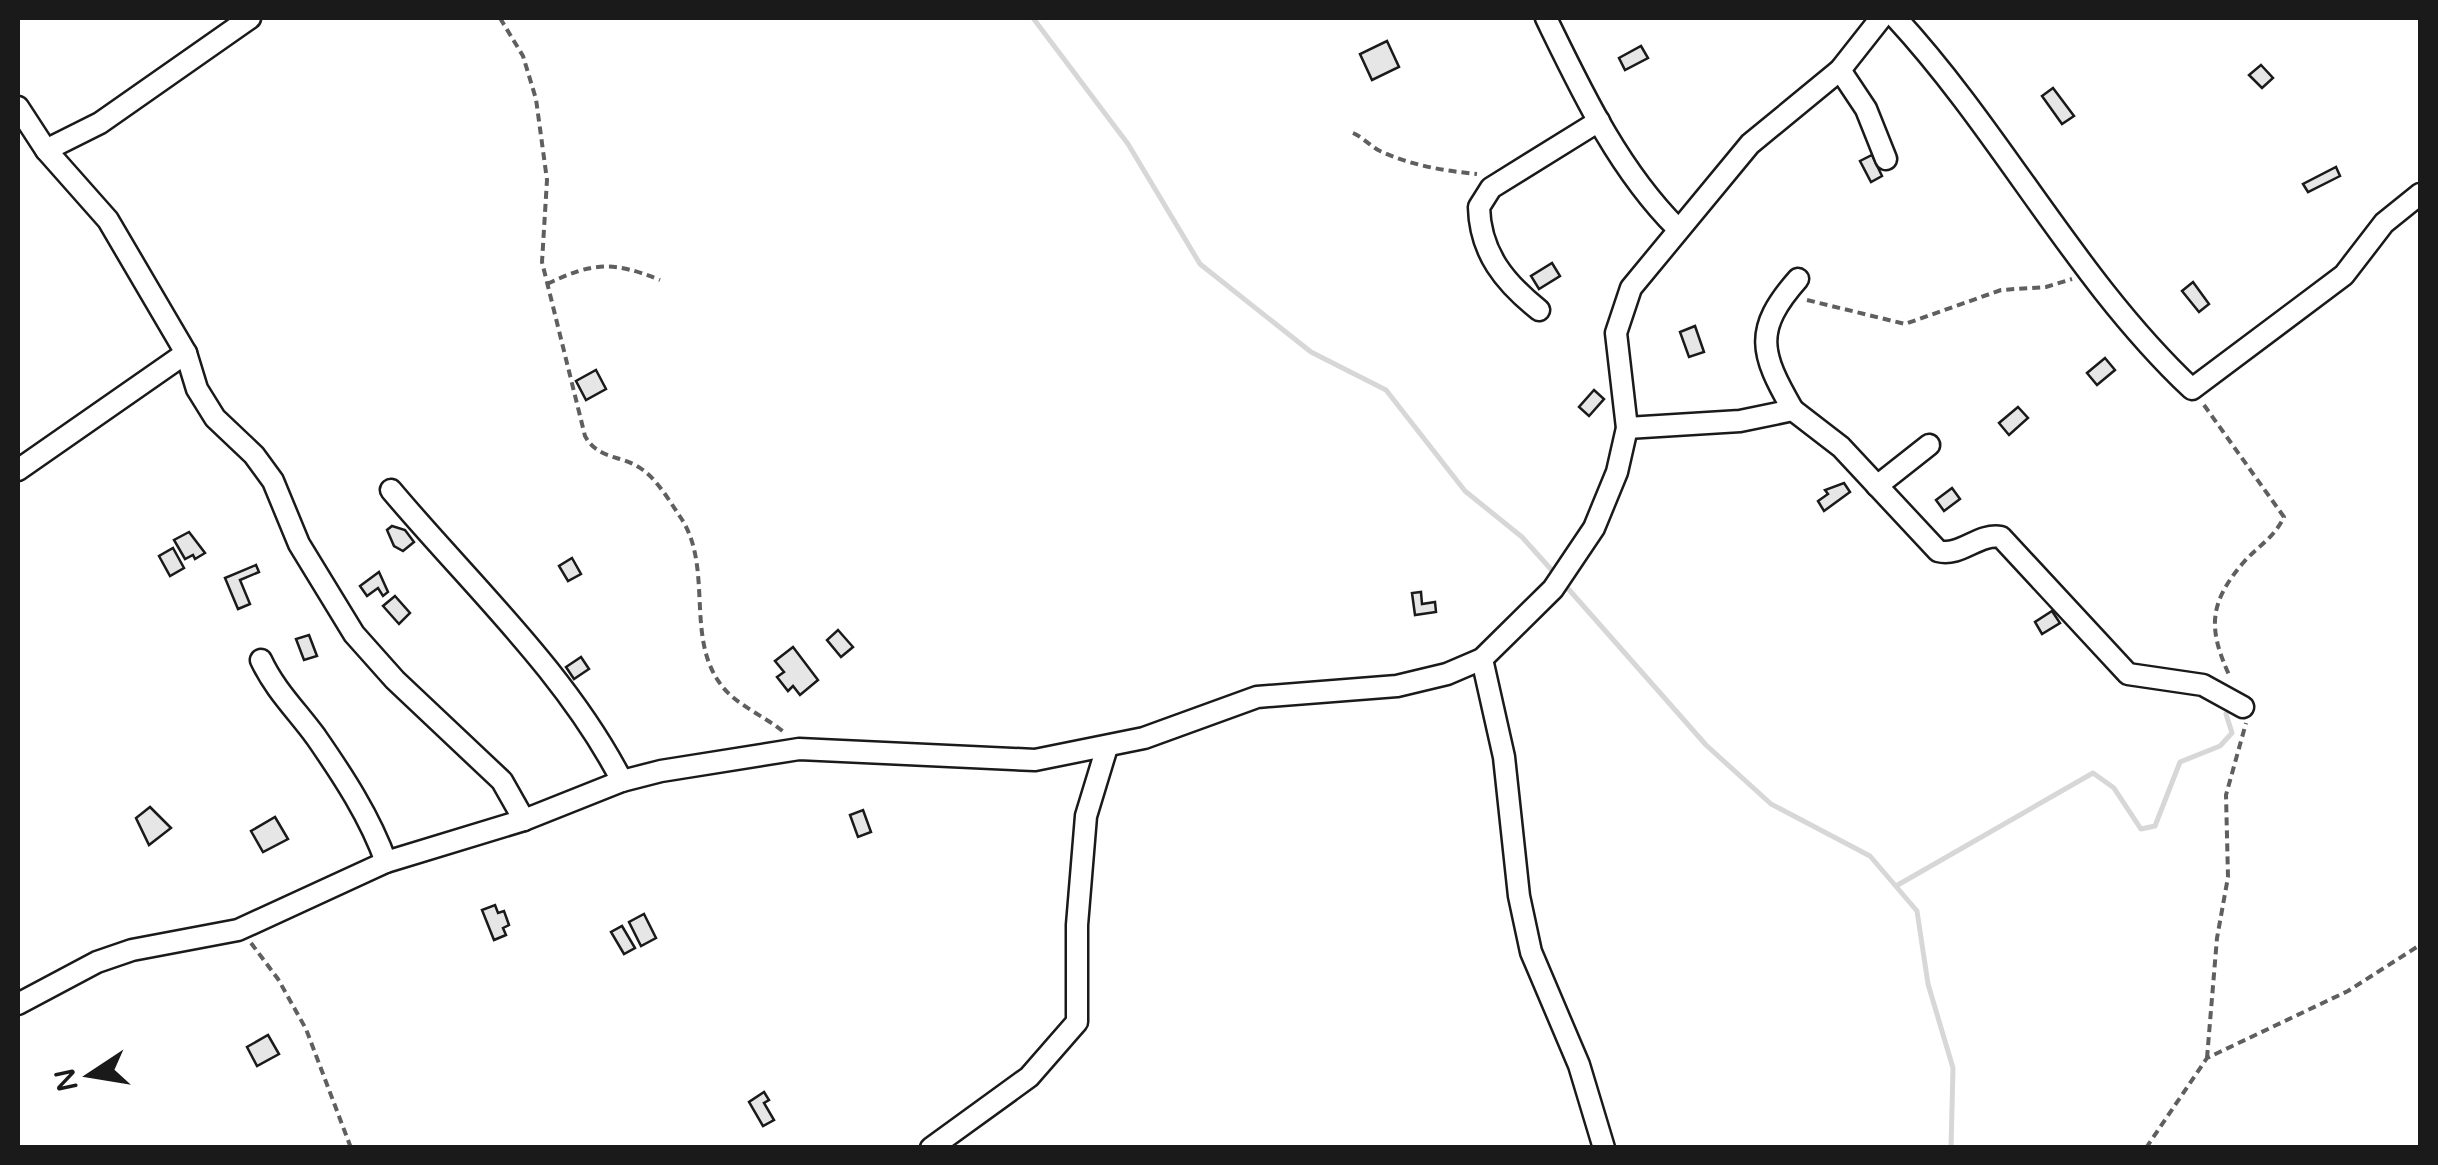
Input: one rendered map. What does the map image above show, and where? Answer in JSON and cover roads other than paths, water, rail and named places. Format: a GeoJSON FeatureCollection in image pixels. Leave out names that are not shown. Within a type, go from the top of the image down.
{"type":"FeatureCollection","features":[{"type":"Feature","properties":{"kind":"street"},"geometry":{"type":"LineString","coordinates":[[46,150],[100,123],[250,18]]}},
{"type":"Feature","properties":{"kind":"street"},"geometry":{"type":"LineString","coordinates":[[1546,18],[1599,122],[1643,194],[1678,228]]}},
{"type":"Feature","properties":{"kind":"street"},"geometry":{"type":"LineString","coordinates":[[18,1004],[115,956],[238,930],[386,862],[524,820],[622,781],[712,761],[799,749],[1035,760],[1107,746],[1258,697],[1397,686],[1447,674],[1482,659],[1553,589],[1594,528],[1617,472],[1627,428],[1616,333],[1631,288],[1750,144],[1840,70],[1881,18]]}},
{"type":"Feature","properties":{"kind":"street"},"geometry":{"type":"LineString","coordinates":[[1907,21],[2089,270],[2192,389],[2344,275],[2384,223],[2420,194]]}},
{"type":"Feature","properties":{"kind":"street"},"geometry":{"type":"LineString","coordinates":[[1840,70],[1866,109],[1886,159]]}},
{"type":"Feature","properties":{"kind":"street"},"geometry":{"type":"LineString","coordinates":[[18,107],[46,150],[108,220],[186,352],[197,390],[215,418],[254,454],[273,481],[299,544],[354,634],[502,782],[524,820]]}},
{"type":"Feature","properties":{"kind":"street"},"geometry":{"type":"LineString","coordinates":[[1539,310],[1512,289],[1486,246],[1479,207],[1491,188],[1599,122]]}},
{"type":"Feature","properties":{"kind":"street"},"geometry":{"type":"LineString","coordinates":[[1792,285],[1770,314],[1764,343],[1793,410],[1841,447],[1938,551],[1952,552],[1988,536],[2001,538],[2128,674],[2203,685],[2243,707]]}},
{"type":"Feature","properties":{"kind":"street"},"geometry":{"type":"LineString","coordinates":[[18,470],[186,352]]}},
{"type":"Feature","properties":{"kind":"street"},"geometry":{"type":"LineString","coordinates":[[1627,428],[1740,421],[1793,410]]}},
{"type":"Feature","properties":{"kind":"street"},"geometry":{"type":"LineString","coordinates":[[1877,486],[1929,446]]}},
{"type":"Feature","properties":{"kind":"street"},"geometry":{"type":"LineString","coordinates":[[391,490],[536,656],[600,739],[622,781]]}},
{"type":"Feature","properties":{"kind":"street"},"geometry":{"type":"LineString","coordinates":[[1482,659],[1504,756],[1519,896],[1531,952],[1579,1065],[1604,1148]]}},
{"type":"Feature","properties":{"kind":"street"},"geometry":{"type":"LineString","coordinates":[[261,660],[272,683],[349,788],[376,833],[386,862]]}},
{"type":"Feature","properties":{"kind":"street"},"geometry":{"type":"LineString","coordinates":[[931,1148],[1029,1077],[1078,1022],[1077,925],[1086,816],[1107,746]]}},
{"type":"Feature","properties":{"kind":"waterway"},"geometry":{"type":"LineString","coordinates":[[1033,18],[1128,144],[1200,264],[1311,352],[1386,390],[1465,491],[1522,537],[1557,576]]}},
{"type":"Feature","properties":{"kind":"waterway"},"geometry":{"type":"LineString","coordinates":[[1564,584],[1706,745],[1771,804],[1870,856],[1917,911],[1928,984],[1953,1068],[1951,1148]]}},
{"type":"Feature","properties":{"kind":"waterway"},"geometry":{"type":"LineString","coordinates":[[1896,886],[2093,773],[2114,788],[2141,829],[2155,826],[2180,762],[2220,746],[2232,733],[2226,714]]}}]}
